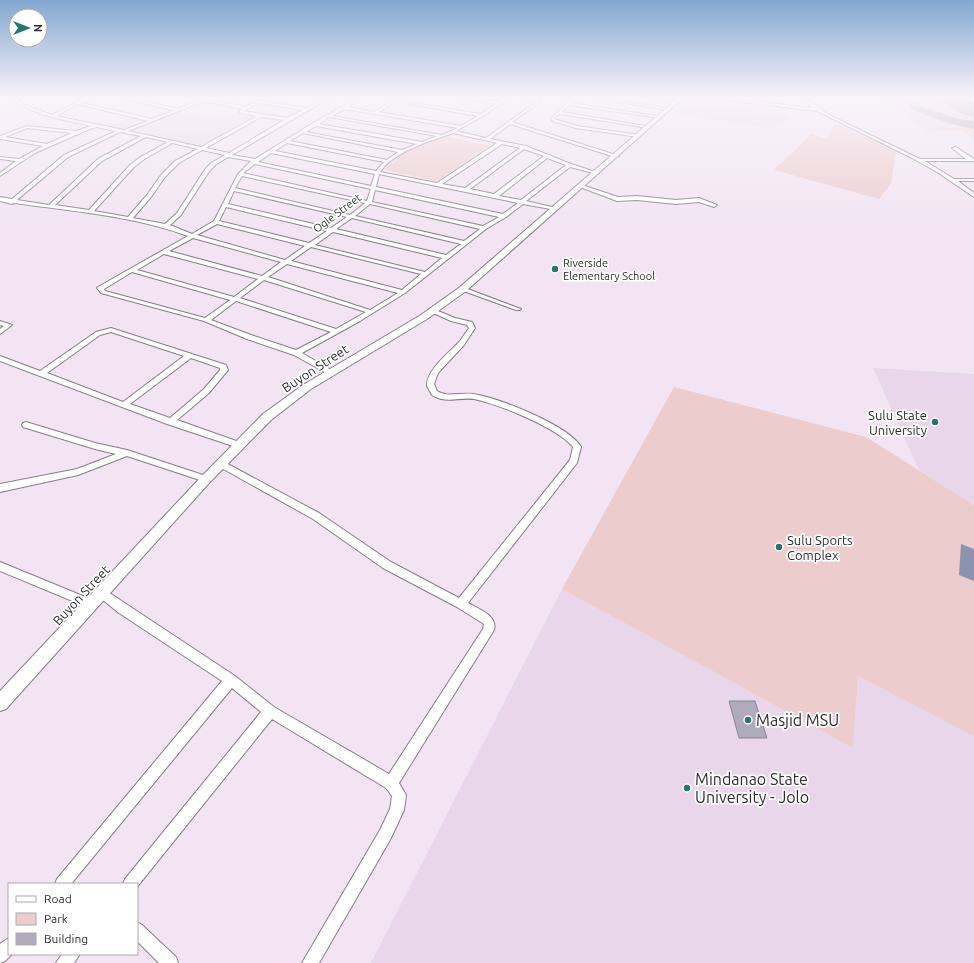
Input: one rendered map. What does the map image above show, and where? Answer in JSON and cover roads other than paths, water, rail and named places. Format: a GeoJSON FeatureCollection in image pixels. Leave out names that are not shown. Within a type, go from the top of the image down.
{"type":"FeatureCollection","features":[{"type":"Feature","properties":{"kind":"main road","name":"Buyon Street"},"geometry":{"type":"LineString","coordinates":[[0,703],[206,479],[267,417],[307,387],[433,311],[463,289],[631,142]]}},
{"type":"Feature","properties":{"kind":"street"},"geometry":{"type":"LineString","coordinates":[[23,142],[46,146]]}},
{"type":"Feature","properties":{"kind":"street"},"geometry":{"type":"LineString","coordinates":[[0,175],[18,160],[55,142]]}},
{"type":"Feature","properties":{"kind":"street"},"geometry":{"type":"LineString","coordinates":[[12,202],[66,156],[97,142]]}},
{"type":"Feature","properties":{"kind":"street"},"geometry":{"type":"LineString","coordinates":[[51,206],[100,160],[134,142]]}},
{"type":"Feature","properties":{"kind":"street"},"geometry":{"type":"LineString","coordinates":[[90,212],[132,166],[171,142],[504,216]]}},
{"type":"Feature","properties":{"kind":"street"},"geometry":{"type":"LineString","coordinates":[[129,219],[167,171],[177,162],[212,142]]}},
{"type":"Feature","properties":{"kind":"street"},"geometry":{"type":"LineString","coordinates":[[166,226],[179,214],[206,172],[213,164],[251,142]]}},
{"type":"Feature","properties":{"kind":"street"},"geometry":{"type":"LineString","coordinates":[[330,373],[297,353],[249,337],[206,320],[109,294],[100,290],[102,286],[216,222],[226,205],[240,174],[255,161],[287,142],[387,161]]}},
{"type":"Feature","properties":{"kind":"street"},"geometry":{"type":"LineString","coordinates":[[354,142],[401,151]]}},
{"type":"Feature","properties":{"kind":"street"},"geometry":{"type":"LineString","coordinates":[[417,142],[423,143]]}},
{"type":"Feature","properties":{"kind":"street"},"geometry":{"type":"LineString","coordinates":[[376,173],[387,161],[401,151],[426,142]]}},
{"type":"Feature","properties":{"kind":"street"},"geometry":{"type":"LineString","coordinates":[[438,184],[501,142],[524,148],[569,165],[597,173]]}},
{"type":"Feature","properties":{"kind":"street"},"geometry":{"type":"LineString","coordinates":[[571,142],[616,156]]}},
{"type":"Feature","properties":{"kind":"street"},"geometry":{"type":"LineString","coordinates":[[881,142],[919,160],[954,180],[974,195]]}},
{"type":"Feature","properties":{"kind":"street"},"geometry":{"type":"LineString","coordinates":[[466,190],[524,148]]}},
{"type":"Feature","properties":{"kind":"street"},"geometry":{"type":"LineString","coordinates":[[954,148],[972,160]]}},
{"type":"Feature","properties":{"kind":"street"},"geometry":{"type":"LineString","coordinates":[[271,152],[438,184],[554,209]]}},
{"type":"Feature","properties":{"kind":"street"},"geometry":{"type":"LineString","coordinates":[[495,196],[547,156]]}},
{"type":"Feature","properties":{"kind":"street"},"geometry":{"type":"LineString","coordinates":[[0,158],[18,160]]}},
{"type":"Feature","properties":{"kind":"street"},"geometry":{"type":"LineString","coordinates":[[919,160],[972,160]]}},
{"type":"Feature","properties":{"kind":"street"},"geometry":{"type":"LineString","coordinates":[[297,353],[371,312],[403,292],[465,242],[504,216],[569,165]]}},
{"type":"Feature","properties":{"kind":"street","name":"Ogle Street"},"geometry":{"type":"LineString","coordinates":[[206,320],[369,202],[376,173]]}},
{"type":"Feature","properties":{"kind":"street"},"geometry":{"type":"LineString","coordinates":[[240,174],[484,228]]}},
{"type":"Feature","properties":{"kind":"street"},"geometry":{"type":"LineString","coordinates":[[954,180],[974,180]]}},
{"type":"Feature","properties":{"kind":"street"},"geometry":{"type":"LineString","coordinates":[[582,186],[617,199],[637,198],[681,202],[699,200],[714,205]]}},
{"type":"Feature","properties":{"kind":"street"},"geometry":{"type":"LineString","coordinates":[[233,188],[465,242]]}},
{"type":"Feature","properties":{"kind":"street"},"geometry":{"type":"LineString","coordinates":[[0,199],[12,202],[90,212],[166,226],[193,236],[403,292]]}},
{"type":"Feature","properties":{"kind":"street"},"geometry":{"type":"LineString","coordinates":[[226,205],[446,257]]}},
{"type":"Feature","properties":{"kind":"street"},"geometry":{"type":"LineString","coordinates":[[216,222],[426,274]]}},
{"type":"Feature","properties":{"kind":"street"},"geometry":{"type":"LineString","coordinates":[[164,252],[263,278],[371,312]]}},
{"type":"Feature","properties":{"kind":"street"},"geometry":{"type":"LineString","coordinates":[[131,270],[236,299],[336,331]]}},
{"type":"Feature","properties":{"kind":"street"},"geometry":{"type":"LineString","coordinates":[[463,289],[518,309]]}},
{"type":"Feature","properties":{"kind":"street"},"geometry":{"type":"LineString","coordinates":[[433,311],[453,320],[470,323],[472,328],[462,344],[435,373],[431,381],[431,387],[435,393],[445,397],[474,397],[494,403],[538,421],[564,434],[574,441],[577,448],[574,461],[461,604]]}},
{"type":"Feature","properties":{"kind":"street"},"geometry":{"type":"LineString","coordinates":[[0,323],[9,325],[0,332]]}},
{"type":"Feature","properties":{"kind":"street"},"geometry":{"type":"LineString","coordinates":[[42,373],[98,333],[107,330],[118,331],[223,367],[224,370],[206,391],[170,422]]}},
{"type":"Feature","properties":{"kind":"street"},"geometry":{"type":"LineString","coordinates":[[124,405],[190,355]]}},
{"type":"Feature","properties":{"kind":"street"},"geometry":{"type":"LineString","coordinates":[[0,358],[170,422],[239,445]]}},
{"type":"Feature","properties":{"kind":"street"},"geometry":{"type":"LineString","coordinates":[[26,426],[95,446],[127,453],[206,479]]}},
{"type":"Feature","properties":{"kind":"street"},"geometry":{"type":"LineString","coordinates":[[0,488],[78,472],[127,453]]}},
{"type":"Feature","properties":{"kind":"street"},"geometry":{"type":"LineString","coordinates":[[221,464],[316,516],[387,565],[461,604],[488,621],[489,629],[391,783]]}},
{"type":"Feature","properties":{"kind":"street"},"geometry":{"type":"LineString","coordinates":[[0,566],[91,604]]}},
{"type":"Feature","properties":{"kind":"street"},"geometry":{"type":"LineString","coordinates":[[102,593],[122,609],[231,680],[270,711],[391,783],[399,796],[397,810],[385,835],[310,963]]}},
{"type":"Feature","properties":{"kind":"street"},"geometry":{"type":"LineString","coordinates":[[63,883],[231,680]]}},
{"type":"Feature","properties":{"kind":"street"},"geometry":{"type":"LineString","coordinates":[[131,883],[270,711]]}},
{"type":"Feature","properties":{"kind":"street"},"geometry":{"type":"LineString","coordinates":[[138,931],[170,963]]}},
{"type":"Feature","properties":{"kind":"street"},"geometry":{"type":"LineString","coordinates":[[0,956],[8,947]]}},
{"type":"Feature","properties":{"kind":"street"},"geometry":{"type":"LineString","coordinates":[[64,963],[71,955]]}},
{"type":"Feature","properties":{"kind":"water"},"geometry":{"type":"Polygon","coordinates":[[[961,544],[974,549],[974,581],[959,575],[961,544]]]}},
{"type":"Feature","properties":{"kind":"place","name":"Riverside Elementary School"},"geometry":{"type":"Point","coordinates":[555,269]}},
{"type":"Feature","properties":{"kind":"place","name":"Sulu State University"},"geometry":{"type":"Point","coordinates":[935,422]}},
{"type":"Feature","properties":{"kind":"place","name":"Sulu Sports Complex"},"geometry":{"type":"Point","coordinates":[779,547]}},
{"type":"Feature","properties":{"kind":"place","name":"Masjid MSU"},"geometry":{"type":"Point","coordinates":[748,720]}},
{"type":"Feature","properties":{"kind":"place","name":"Mindanao State University - Jolo"},"geometry":{"type":"Point","coordinates":[687,788]}}]}
